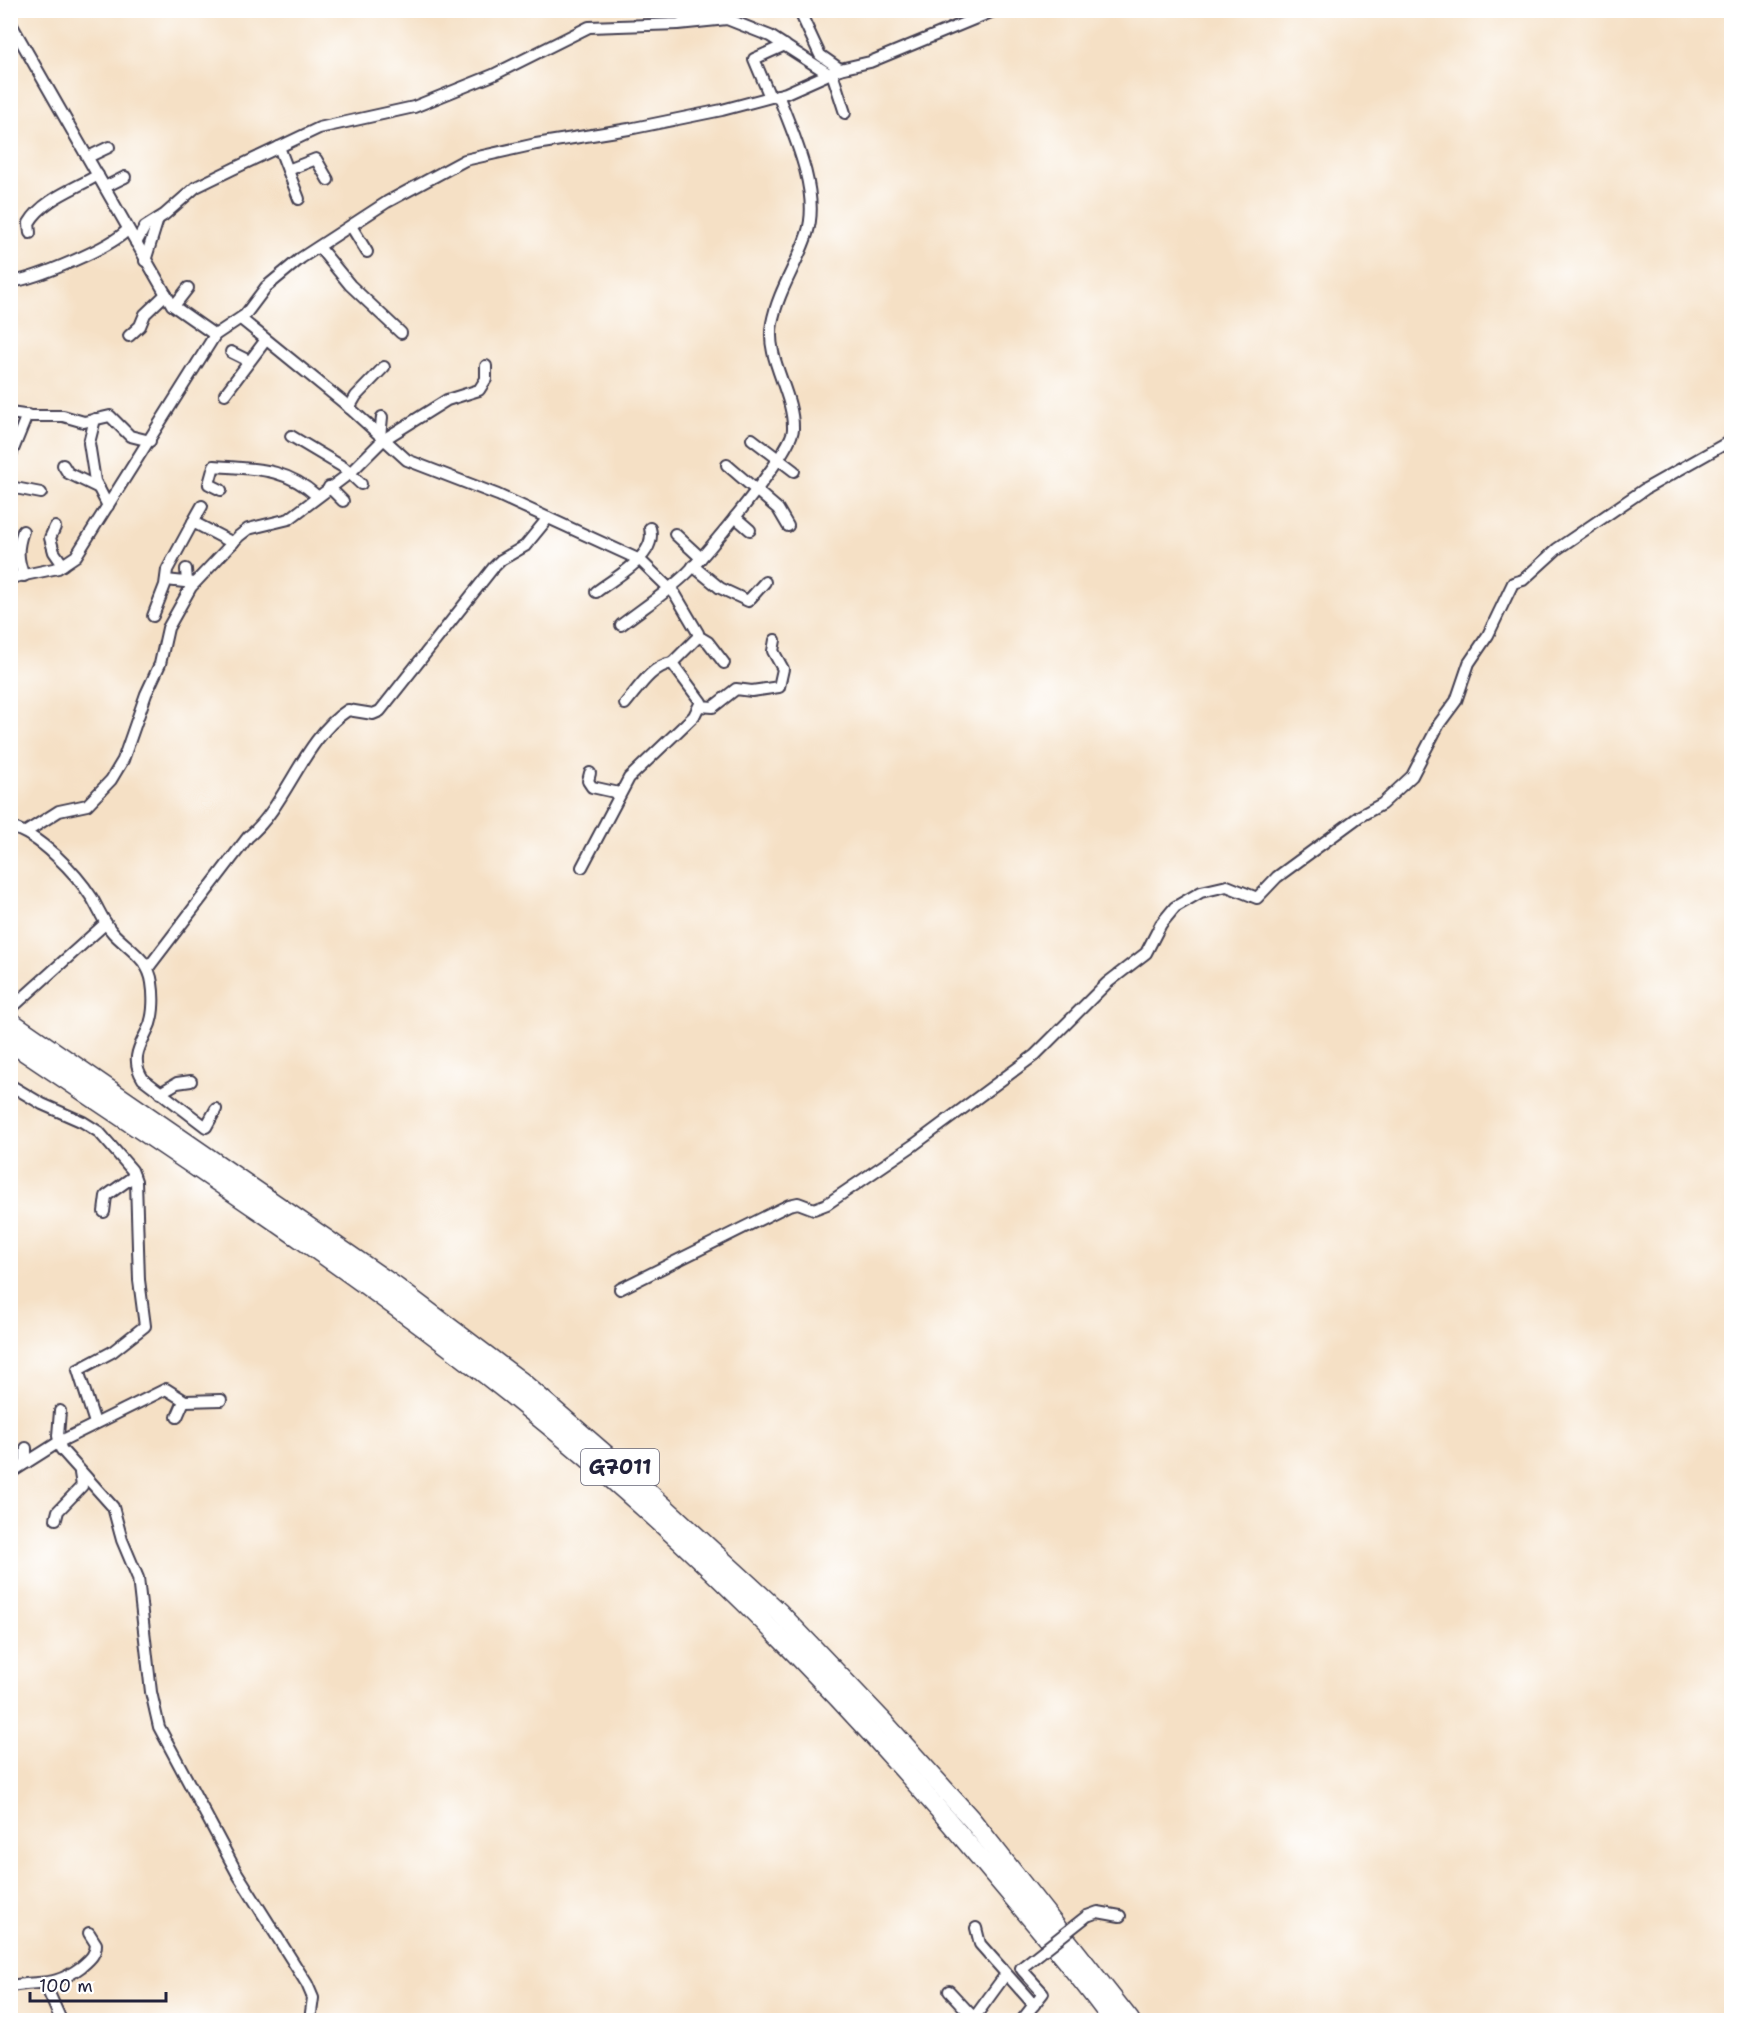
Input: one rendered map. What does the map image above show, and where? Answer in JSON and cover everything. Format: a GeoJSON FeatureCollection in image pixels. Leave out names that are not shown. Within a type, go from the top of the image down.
{"type":"FeatureCollection","features":[{"type":"Feature","properties":{"kind":"highway","name":"G7011"},"geometry":{"type":"LineString","coordinates":[[13,1013],[396,1287],[522,1382],[634,1479],[779,1612],[882,1720],[972,1820],[1130,2020]]}},
{"type":"Feature","properties":{"kind":"highway","name":"G7011"},"geometry":{"type":"LineString","coordinates":[[10,1042],[387,1299],[511,1395],[623,1491],[768,1624],[870,1731],[1078,1975],[1112,2020]]}},
{"type":"Feature","properties":{"kind":"highway"},"geometry":{"type":"LineString","coordinates":[[1078,1975],[1102,2020]]}},
{"type":"Feature","properties":{"kind":"street"},"geometry":{"type":"LineString","coordinates":[[799,10],[820,55],[834,72],[845,113]]}},
{"type":"Feature","properties":{"kind":"street"},"geometry":{"type":"LineString","coordinates":[[10,579],[63,566],[76,556],[215,335],[241,319],[285,268],[419,183],[465,160],[536,144],[629,129],[774,96],[834,72],[870,62],[996,10]]}},
{"type":"Feature","properties":{"kind":"street"},"geometry":{"type":"LineString","coordinates":[[136,243],[145,227],[196,187],[279,147],[319,128],[373,114],[396,113],[414,107],[493,75],[589,27],[678,24],[727,19],[754,28],[834,72]]}},
{"type":"Feature","properties":{"kind":"street"},"geometry":{"type":"LineString","coordinates":[[10,22],[166,294],[174,306],[215,335]]}},
{"type":"Feature","properties":{"kind":"street"},"geometry":{"type":"LineString","coordinates":[[621,625],[670,588],[697,562],[735,517],[792,437],[793,427],[773,351],[771,328],[779,299],[807,234],[811,214],[802,164],[774,96],[754,59],[785,45]]}},
{"type":"Feature","properties":{"kind":"street"},"geometry":{"type":"LineString","coordinates":[[88,157],[109,147]]}},
{"type":"Feature","properties":{"kind":"street"},"geometry":{"type":"LineString","coordinates":[[279,147],[299,199]]}},
{"type":"Feature","properties":{"kind":"street"},"geometry":{"type":"LineString","coordinates":[[288,170],[316,159],[328,180]]}},
{"type":"Feature","properties":{"kind":"street"},"geometry":{"type":"LineString","coordinates":[[30,233],[30,219],[47,205],[98,175]]}},
{"type":"Feature","properties":{"kind":"street"},"geometry":{"type":"LineString","coordinates":[[105,188],[125,177]]}},
{"type":"Feature","properties":{"kind":"street"},"geometry":{"type":"LineString","coordinates":[[146,261],[158,219]]}},
{"type":"Feature","properties":{"kind":"street"},"geometry":{"type":"LineString","coordinates":[[351,226],[367,252]]}},
{"type":"Feature","properties":{"kind":"street"},"geometry":{"type":"LineString","coordinates":[[10,282],[55,269],[113,240],[128,229]]}},
{"type":"Feature","properties":{"kind":"street"},"geometry":{"type":"LineString","coordinates":[[319,247],[351,285],[401,333]]}},
{"type":"Feature","properties":{"kind":"street"},"geometry":{"type":"LineString","coordinates":[[174,306],[188,288]]}},
{"type":"Feature","properties":{"kind":"street"},"geometry":{"type":"LineString","coordinates":[[129,336],[140,326],[145,314],[166,294]]}},
{"type":"Feature","properties":{"kind":"street"},"geometry":{"type":"LineString","coordinates":[[241,319],[349,408],[410,462],[483,488],[638,559],[670,588],[698,636],[708,642],[724,663]]}},
{"type":"Feature","properties":{"kind":"street"},"geometry":{"type":"LineString","coordinates":[[225,394],[265,341]]}},
{"type":"Feature","properties":{"kind":"street"},"geometry":{"type":"LineString","coordinates":[[231,352],[249,361]]}},
{"type":"Feature","properties":{"kind":"street"},"geometry":{"type":"LineString","coordinates":[[26,832],[59,811],[87,805],[111,780],[123,760],[146,694],[160,664],[166,634],[191,582],[248,530],[289,519],[350,472],[382,438],[447,400],[479,390],[486,379],[486,366]]}},
{"type":"Feature","properties":{"kind":"street"},"geometry":{"type":"LineString","coordinates":[[349,408],[362,388],[384,367]]}},
{"type":"Feature","properties":{"kind":"street"},"geometry":{"type":"LineString","coordinates":[[10,413],[63,416],[84,422],[110,416],[130,436],[150,441]]}},
{"type":"Feature","properties":{"kind":"street"},"geometry":{"type":"LineString","coordinates":[[10,457],[27,415]]}},
{"type":"Feature","properties":{"kind":"street"},"geometry":{"type":"LineString","coordinates":[[382,417],[382,438]]}},
{"type":"Feature","properties":{"kind":"street"},"geometry":{"type":"LineString","coordinates":[[95,419],[89,443],[99,488],[108,506]]}},
{"type":"Feature","properties":{"kind":"street"},"geometry":{"type":"LineString","coordinates":[[291,436],[350,472],[361,484]]}},
{"type":"Feature","properties":{"kind":"street"},"geometry":{"type":"LineString","coordinates":[[752,440],[794,471]]}},
{"type":"Feature","properties":{"kind":"street"},"geometry":{"type":"LineString","coordinates":[[620,1289],[789,1205],[798,1203],[814,1209],[827,1204],[915,1144],[1038,1053],[1107,984],[1146,953],[1156,932],[1175,907],[1201,892],[1227,886],[1257,898],[1296,863],[1382,804],[1416,771],[1439,724],[1456,701],[1469,663],[1488,635],[1513,583],[1523,580],[1557,549],[1645,489],[1731,440]]}},
{"type":"Feature","properties":{"kind":"street"},"geometry":{"type":"LineString","coordinates":[[63,465],[74,476],[99,488]]}},
{"type":"Feature","properties":{"kind":"street"},"geometry":{"type":"LineString","coordinates":[[727,465],[778,509],[789,526]]}},
{"type":"Feature","properties":{"kind":"street"},"geometry":{"type":"LineString","coordinates":[[221,490],[209,484],[214,466],[281,473],[299,482],[317,496]]}},
{"type":"Feature","properties":{"kind":"street"},"geometry":{"type":"LineString","coordinates":[[10,487],[41,493]]}},
{"type":"Feature","properties":{"kind":"street"},"geometry":{"type":"LineString","coordinates":[[329,487],[343,501]]}},
{"type":"Feature","properties":{"kind":"street"},"geometry":{"type":"LineString","coordinates":[[153,616],[166,580],[167,570],[202,506]]}},
{"type":"Feature","properties":{"kind":"street"},"geometry":{"type":"LineString","coordinates":[[735,517],[750,530]]}},
{"type":"Feature","properties":{"kind":"street"},"geometry":{"type":"LineString","coordinates":[[148,968],[248,837],[259,828],[302,759],[329,728],[348,710],[373,714],[380,711],[493,568],[501,560],[525,546],[548,518]]}},
{"type":"Feature","properties":{"kind":"street"},"geometry":{"type":"LineString","coordinates":[[193,522],[233,543]]}},
{"type":"Feature","properties":{"kind":"street"},"geometry":{"type":"LineString","coordinates":[[55,527],[50,538],[54,552],[63,566]]}},
{"type":"Feature","properties":{"kind":"street"},"geometry":{"type":"LineString","coordinates":[[596,592],[638,559],[651,544],[650,528]]}},
{"type":"Feature","properties":{"kind":"street"},"geometry":{"type":"LineString","coordinates":[[23,531],[18,555],[24,576]]}},
{"type":"Feature","properties":{"kind":"street"},"geometry":{"type":"LineString","coordinates":[[675,534],[720,588],[748,602],[765,582]]}},
{"type":"Feature","properties":{"kind":"street"},"geometry":{"type":"LineString","coordinates":[[186,569],[191,582]]}},
{"type":"Feature","properties":{"kind":"street"},"geometry":{"type":"LineString","coordinates":[[166,580],[191,582]]}},
{"type":"Feature","properties":{"kind":"street"},"geometry":{"type":"LineString","coordinates":[[625,704],[651,673],[659,666],[672,663],[698,636]]}},
{"type":"Feature","properties":{"kind":"street"},"geometry":{"type":"LineString","coordinates":[[700,706],[713,707],[736,689],[752,691],[779,687],[783,669],[773,651],[775,640]]}},
{"type":"Feature","properties":{"kind":"street"},"geometry":{"type":"LineString","coordinates":[[582,867],[619,793],[635,771],[687,722],[700,706],[701,702],[672,663]]}},
{"type":"Feature","properties":{"kind":"street"},"geometry":{"type":"LineString","coordinates":[[590,773],[588,781],[592,787],[619,793]]}},
{"type":"Feature","properties":{"kind":"street"},"geometry":{"type":"LineString","coordinates":[[10,827],[26,832],[78,879],[106,923],[148,968],[152,985],[152,1017],[138,1047],[136,1062],[143,1079],[206,1127],[213,1119],[216,1109]]}},
{"type":"Feature","properties":{"kind":"street"},"geometry":{"type":"LineString","coordinates":[[13,1013],[106,923]]}},
{"type":"Feature","properties":{"kind":"street"},"geometry":{"type":"LineString","coordinates":[[160,1093],[177,1083],[191,1081]]}},
{"type":"Feature","properties":{"kind":"street"},"geometry":{"type":"LineString","coordinates":[[10,1085],[99,1132],[126,1161],[134,1176],[137,1200],[139,1280],[145,1326],[136,1336],[112,1352],[78,1370],[95,1423]]}},
{"type":"Feature","properties":{"kind":"street"},"geometry":{"type":"LineString","coordinates":[[104,1212],[105,1196],[134,1176]]}},
{"type":"Feature","properties":{"kind":"street"},"geometry":{"type":"LineString","coordinates":[[10,1473],[95,1423],[166,1389],[184,1401],[221,1400]]}},
{"type":"Feature","properties":{"kind":"street"},"geometry":{"type":"LineString","coordinates":[[177,1417],[184,1401]]}},
{"type":"Feature","properties":{"kind":"street"},"geometry":{"type":"LineString","coordinates":[[60,1411],[58,1443],[65,1456],[113,1507],[122,1540],[138,1578],[151,1692],[159,1727],[237,1873],[307,1984],[313,1998],[310,2020]]}},
{"type":"Feature","properties":{"kind":"street"},"geometry":{"type":"LineString","coordinates":[[26,1448],[26,1463]]}},
{"type":"Feature","properties":{"kind":"street"},"geometry":{"type":"LineString","coordinates":[[56,1519],[58,1511],[82,1486],[80,1473]]}},
{"type":"Feature","properties":{"kind":"street"},"geometry":{"type":"LineString","coordinates":[[1022,2020],[1043,1993],[1021,1968],[1087,1916],[1098,1912],[1120,1916]]}},
{"type":"Feature","properties":{"kind":"street"},"geometry":{"type":"LineString","coordinates":[[976,1928],[980,1944],[1034,2005]]}},
{"type":"Feature","properties":{"kind":"street"},"geometry":{"type":"LineString","coordinates":[[10,1986],[45,1984],[66,1979],[90,1960],[95,1952],[96,1944],[89,1934]]}},
{"type":"Feature","properties":{"kind":"street"},"geometry":{"type":"LineString","coordinates":[[949,1990],[974,2018],[1006,1974]]}},
{"type":"Feature","properties":{"kind":"street"},"geometry":{"type":"LineString","coordinates":[[45,1984],[61,2020]]}}]}
